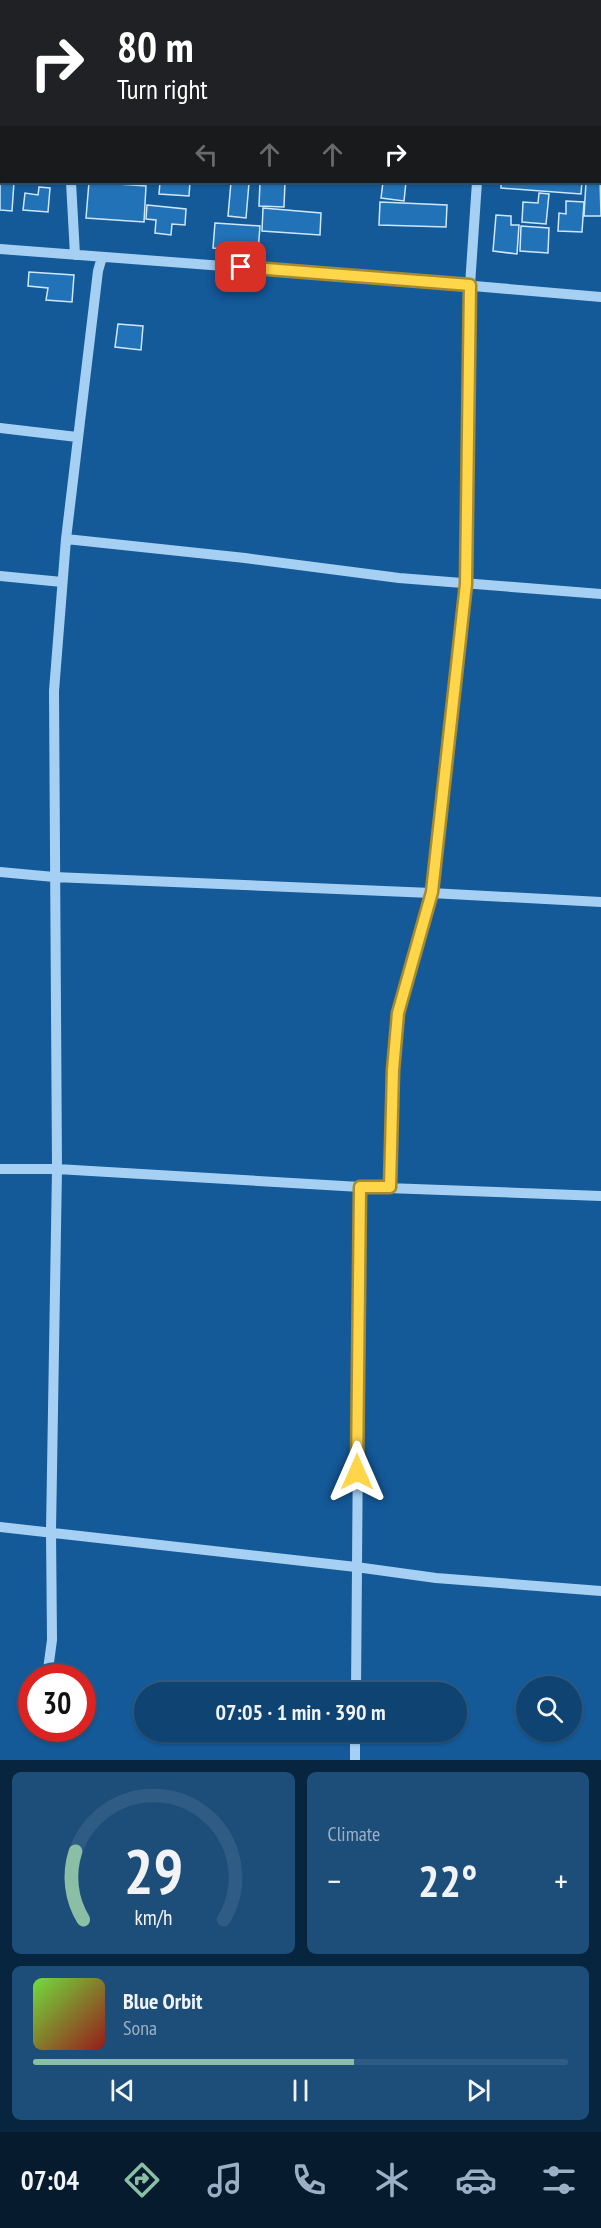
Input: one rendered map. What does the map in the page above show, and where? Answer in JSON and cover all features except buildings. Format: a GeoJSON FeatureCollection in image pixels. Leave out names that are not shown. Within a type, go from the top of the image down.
{"type":"FeatureCollection","features":[{"type":"Feature","properties":{"kind":"street"},"geometry":{"type":"LineString","coordinates":[[72,183],[75,255]]}},
{"type":"Feature","properties":{"kind":"street"},"geometry":{"type":"LineString","coordinates":[[390,1187],[393,1070],[398,1013],[432,892],[466,584],[470,285],[477,183]]}},
{"type":"Feature","properties":{"kind":"street"},"geometry":{"type":"LineString","coordinates":[[0,249],[601,297]]}},
{"type":"Feature","properties":{"kind":"street"},"geometry":{"type":"LineString","coordinates":[[49,1664],[52,1640],[51,1531],[57,1169],[54,690],[77,436],[98,271],[102,257]]}},
{"type":"Feature","properties":{"kind":"street"},"geometry":{"type":"LineString","coordinates":[[0,428],[77,436]]}},
{"type":"Feature","properties":{"kind":"street"},"geometry":{"type":"LineString","coordinates":[[66,539],[466,584],[601,594]]}},
{"type":"Feature","properties":{"kind":"street"},"geometry":{"type":"LineString","coordinates":[[0,576],[62,582]]}},
{"type":"Feature","properties":{"kind":"street"},"geometry":{"type":"LineString","coordinates":[[0,872],[54,877],[432,892],[601,902]]}},
{"type":"Feature","properties":{"kind":"street"},"geometry":{"type":"LineString","coordinates":[[0,1168],[57,1169],[360,1187],[601,1196]]}},
{"type":"Feature","properties":{"kind":"street"},"geometry":{"type":"LineString","coordinates":[[356,1682],[360,1187]]}},
{"type":"Feature","properties":{"kind":"street"},"geometry":{"type":"LineString","coordinates":[[0,1527],[51,1531],[436,1578],[601,1591]]}},
{"type":"Feature","properties":{"kind":"street"},"geometry":{"type":"LineString","coordinates":[[355,1742],[355,1760]]}},
{"type":"Feature","properties":{"kind":"route"},"geometry":{"type":"LineString","coordinates":[[241,267],[470,285],[466,584],[432,892],[398,1013],[393,1070],[390,1187],[360,1187],[357,1472]]}}]}
